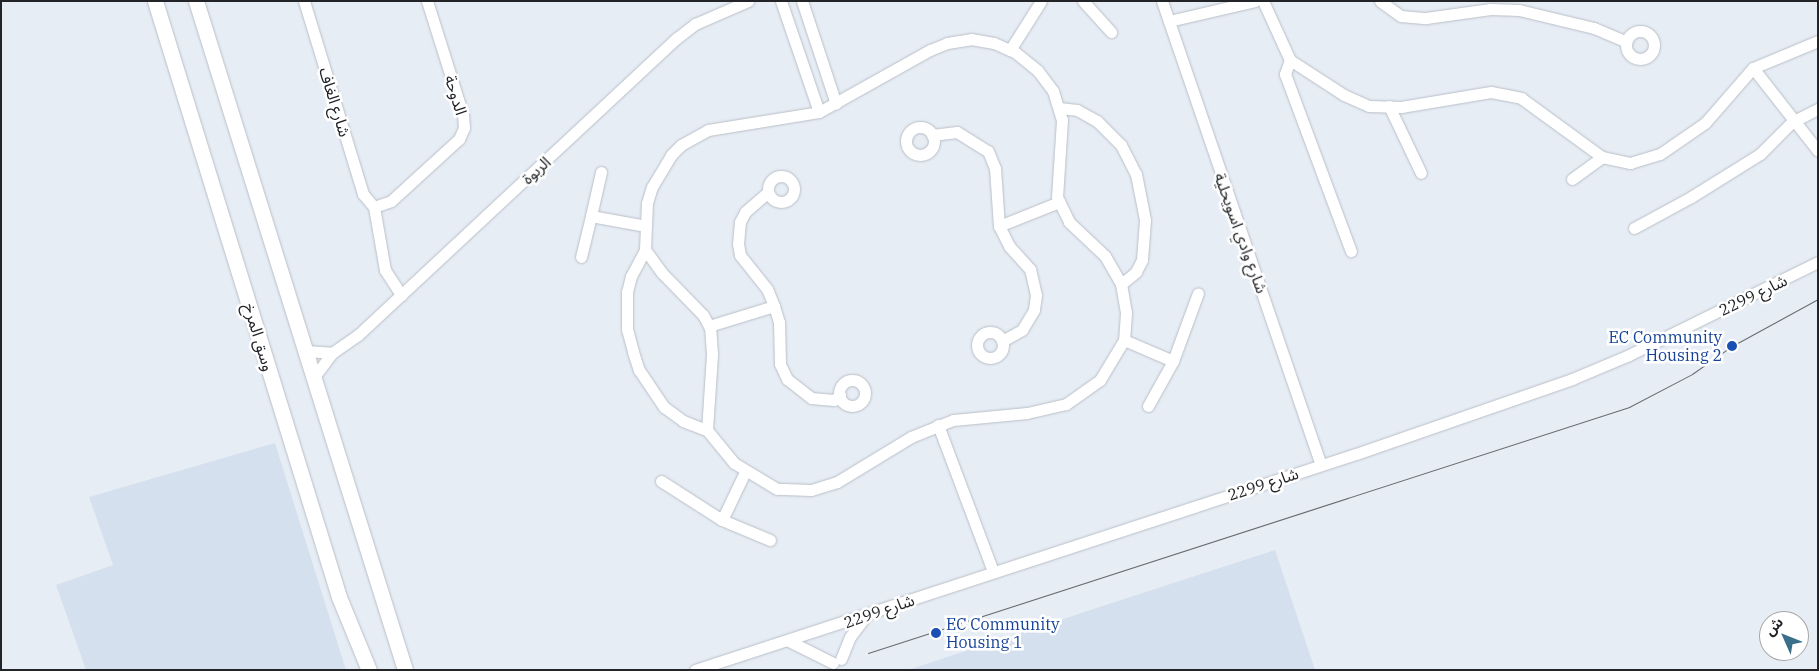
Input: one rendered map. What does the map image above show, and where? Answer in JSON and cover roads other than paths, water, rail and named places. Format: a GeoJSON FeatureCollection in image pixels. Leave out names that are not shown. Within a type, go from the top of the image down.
{"type":"FeatureCollection","features":[{"type":"Feature","properties":{"kind":"street","name":"وسق المرخ"},"geometry":{"type":"LineString","coordinates":[[156,1],[339,597],[369,670]]}},
{"type":"Feature","properties":{"kind":"street"},"geometry":{"type":"LineString","coordinates":[[196,1],[405,670]]}},
{"type":"Feature","properties":{"kind":"street","name":"شارع الغاف"},"geometry":{"type":"LineString","coordinates":[[304,1],[371,205]]}},
{"type":"Feature","properties":{"kind":"street","name":"الدوحة"},"geometry":{"type":"LineString","coordinates":[[371,205],[391,201],[460,139],[464,128],[463,115],[427,1]]}},
{"type":"Feature","properties":{"kind":"street","name":"الربوة"},"geometry":{"type":"LineString","coordinates":[[314,376],[332,353],[358,335],[676,38],[695,24],[748,1]]}},
{"type":"Feature","properties":{"kind":"street"},"geometry":{"type":"LineString","coordinates":[[781,1],[819,112]]}},
{"type":"Feature","properties":{"kind":"street"},"geometry":{"type":"LineString","coordinates":[[802,1],[836,104]]}},
{"type":"Feature","properties":{"kind":"street"},"geometry":{"type":"LineString","coordinates":[[1010,50],[1041,1]]}},
{"type":"Feature","properties":{"kind":"street"},"geometry":{"type":"LineString","coordinates":[[1083,1],[1111,32]]}},
{"type":"Feature","properties":{"kind":"street","name":"شارع وادي اسويحلية"},"geometry":{"type":"LineString","coordinates":[[1162,1],[1321,465]]}},
{"type":"Feature","properties":{"kind":"street"},"geometry":{"type":"LineString","coordinates":[[1168,21],[1255,1]]}},
{"type":"Feature","properties":{"kind":"street"},"geometry":{"type":"LineString","coordinates":[[1263,1],[1290,60],[1344,95],[1369,106],[1389,106],[1491,92],[1521,98],[1602,157],[1630,163],[1660,154],[1705,122],[1753,68],[1818,41]]}},
{"type":"Feature","properties":{"kind":"street"},"geometry":{"type":"LineString","coordinates":[[1380,1],[1401,16],[1426,18],[1490,9],[1519,10],[1594,28],[1626,41]]}},
{"type":"Feature","properties":{"kind":"street"},"geometry":{"type":"LineString","coordinates":[[791,29],[803,30],[809,24]]}},
{"type":"Feature","properties":{"kind":"street"},"geometry":{"type":"LineString","coordinates":[[971,40],[1010,50],[1046,80],[1060,108],[1062,138],[1056,184],[1059,202],[1069,222],[1104,256],[1121,284],[1126,313],[1124,340],[1100,380],[1066,404],[1027,413],[953,420],[911,437],[837,482],[811,490],[777,490],[746,472],[726,455],[707,430],[682,421],[664,407],[640,370],[633,352],[627,329],[627,292],[631,276],[645,250],[646,226],[652,187],[664,164],[681,145],[722,126],[819,112],[947,43],[971,40]]}},
{"type":"Feature","properties":{"kind":"street"},"geometry":{"type":"LineString","coordinates":[[1290,60],[1285,74],[1351,251]]}},
{"type":"Feature","properties":{"kind":"street"},"geometry":{"type":"LineString","coordinates":[[1753,68],[1792,122],[1818,151]]}},
{"type":"Feature","properties":{"kind":"street"},"geometry":{"type":"LineString","coordinates":[[1389,106],[1421,173]]}},
{"type":"Feature","properties":{"kind":"street"},"geometry":{"type":"LineString","coordinates":[[1060,108],[1076,110],[1097,122],[1121,145],[1136,174],[1146,220],[1142,260],[1136,272],[1121,284]]}},
{"type":"Feature","properties":{"kind":"street"},"geometry":{"type":"LineString","coordinates":[[1634,228],[1691,198],[1760,154],[1792,122],[1818,109]]}},
{"type":"Feature","properties":{"kind":"street"},"geometry":{"type":"LineString","coordinates":[[932,135],[957,132],[988,151],[995,168],[999,226],[1010,246],[1030,269],[1036,295],[1034,310],[1022,330],[1002,341]]}},
{"type":"Feature","properties":{"kind":"street"},"geometry":{"type":"LineString","coordinates":[[1572,179],[1602,157]]}},
{"type":"Feature","properties":{"kind":"street"},"geometry":{"type":"LineString","coordinates":[[581,257],[602,172]]}},
{"type":"Feature","properties":{"kind":"street"},"geometry":{"type":"LineString","coordinates":[[768,192],[746,212],[740,222],[738,244],[740,254],[767,289],[774,306],[779,322],[780,364],[787,379],[811,398],[834,400],[840,395]]}},
{"type":"Feature","properties":{"kind":"street"},"geometry":{"type":"LineString","coordinates":[[999,226],[1059,202]]}},
{"type":"Feature","properties":{"kind":"street"},"geometry":{"type":"LineString","coordinates":[[371,205],[385,270],[401,295]]}},
{"type":"Feature","properties":{"kind":"street"},"geometry":{"type":"LineString","coordinates":[[591,216],[646,226]]}},
{"type":"Feature","properties":{"kind":"street"},"geometry":{"type":"LineString","coordinates":[[645,250],[709,326],[712,354],[707,430]]}},
{"type":"Feature","properties":{"kind":"street","name":"شارع 2299"},"geometry":{"type":"LineString","coordinates":[[695,670],[865,617],[994,571],[1321,465],[1572,379],[1629,355],[1818,262]]}},
{"type":"Feature","properties":{"kind":"street"},"geometry":{"type":"LineString","coordinates":[[1148,406],[1173,361],[1198,293]]}},
{"type":"Feature","properties":{"kind":"street"},"geometry":{"type":"LineString","coordinates":[[709,326],[774,306]]}},
{"type":"Feature","properties":{"kind":"street"},"geometry":{"type":"LineString","coordinates":[[1124,340],[1173,361]]}},
{"type":"Feature","properties":{"kind":"street"},"geometry":{"type":"LineString","coordinates":[[306,351],[332,353]]}},
{"type":"Feature","properties":{"kind":"street"},"geometry":{"type":"LineString","coordinates":[[938,425],[994,571]]}},
{"type":"Feature","properties":{"kind":"street"},"geometry":{"type":"LineString","coordinates":[[722,520],[746,472]]}},
{"type":"Feature","properties":{"kind":"street"},"geometry":{"type":"LineString","coordinates":[[662,481],[722,520],[770,540]]}},
{"type":"Feature","properties":{"kind":"street"},"geometry":{"type":"LineString","coordinates":[[789,641],[837,661],[850,636],[865,617]]}},
{"type":"Feature","properties":{"kind":"tram line"},"geometry":{"type":"LineString","coordinates":[[868,653],[1629,407],[1692,374],[1732,346],[1818,299]]}},
{"type":"Feature","properties":{"kind":"place","name":"EC Community Housing 2"},"geometry":{"type":"Point","coordinates":[1732,346]}},
{"type":"Feature","properties":{"kind":"place","name":"EC Community Housing 1"},"geometry":{"type":"Point","coordinates":[936,633]}}]}
